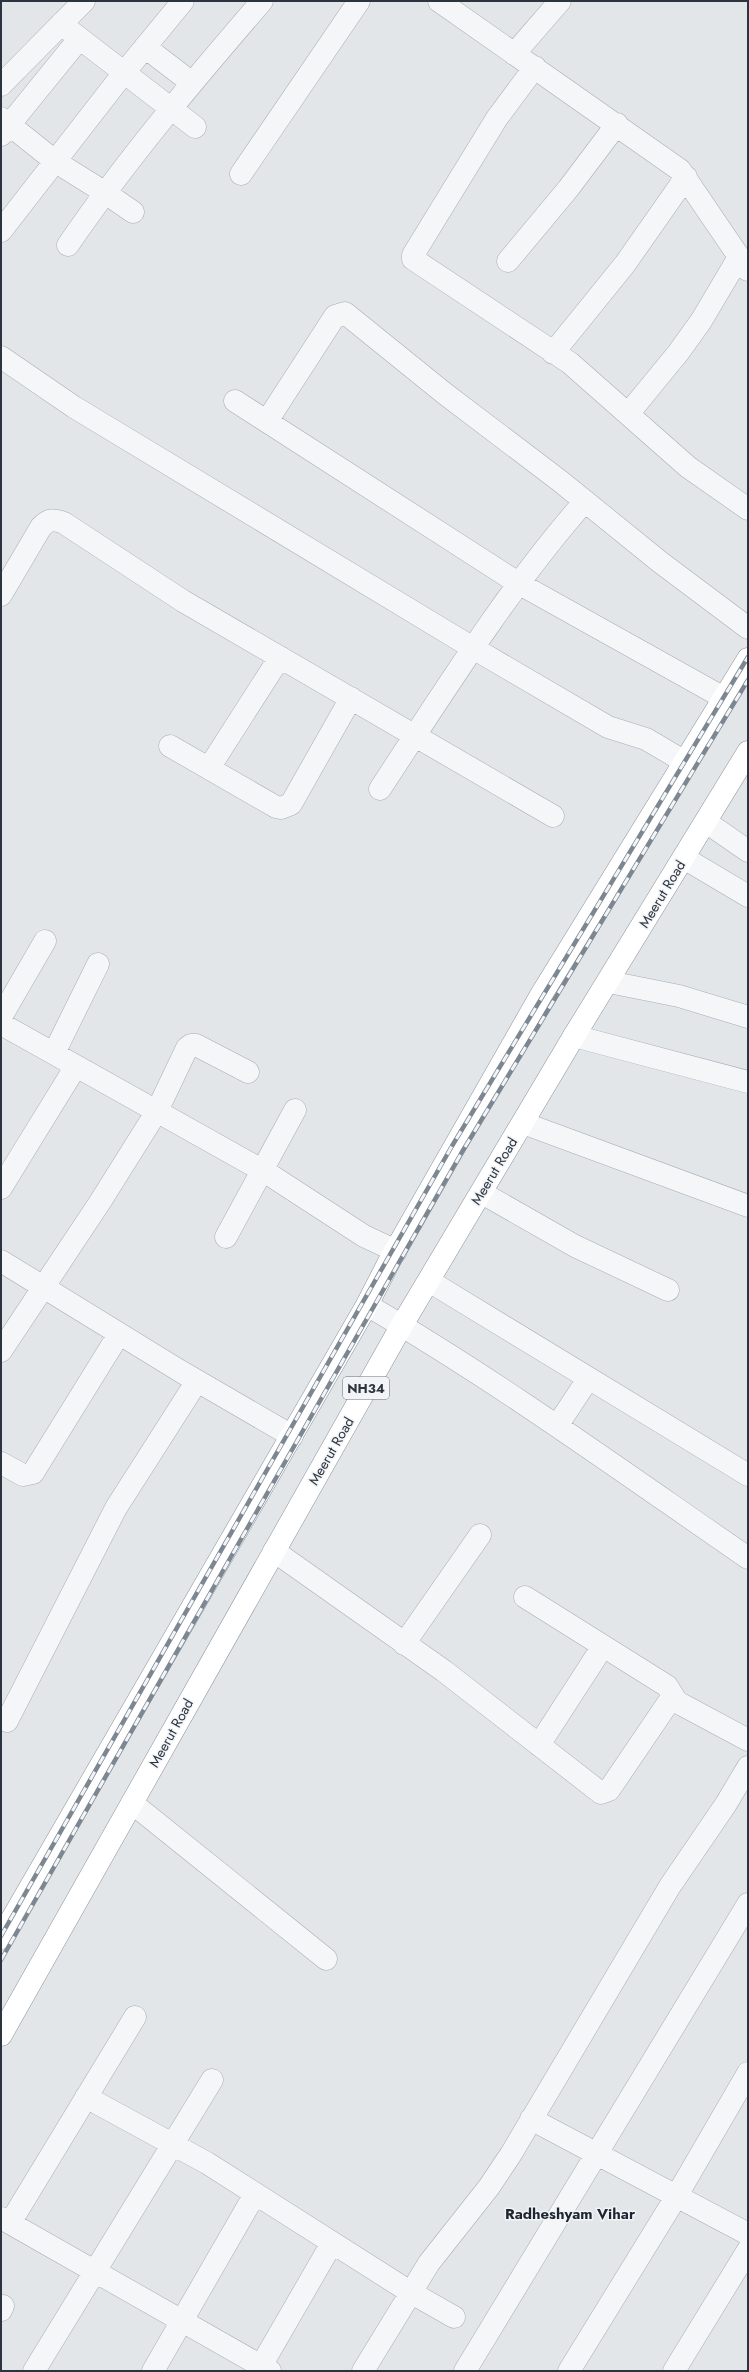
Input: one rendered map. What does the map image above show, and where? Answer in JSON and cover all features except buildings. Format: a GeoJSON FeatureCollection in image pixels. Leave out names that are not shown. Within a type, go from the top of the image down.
{"type":"FeatureCollection","features":[{"type":"Feature","properties":{"kind":"highway","name":"NH34"},"geometry":{"type":"LineString","coordinates":[[1,1938],[368,1305],[396,1251],[541,995],[748,659]]}},
{"type":"Feature","properties":{"kind":"highway","name":"Meerut Road"},"geometry":{"type":"LineString","coordinates":[[1,2035],[402,1325],[482,1193],[574,1036],[609,982],[748,752]]}},
{"type":"Feature","properties":{"kind":"street"},"geometry":{"type":"LineString","coordinates":[[1,85],[84,1]]}},
{"type":"Feature","properties":{"kind":"street"},"geometry":{"type":"LineString","coordinates":[[1,231],[123,74],[183,1]]}},
{"type":"Feature","properties":{"kind":"street"},"geometry":{"type":"LineString","coordinates":[[68,245],[104,192],[170,109],[262,1]]}},
{"type":"Feature","properties":{"kind":"street"},"geometry":{"type":"LineString","coordinates":[[241,174],[359,1]]}},
{"type":"Feature","properties":{"kind":"street"},"geometry":{"type":"LineString","coordinates":[[439,1],[617,124],[669,162],[686,177],[743,263],[678,353],[628,414]]}},
{"type":"Feature","properties":{"kind":"street"},"geometry":{"type":"LineString","coordinates":[[514,54],[560,1]]}},
{"type":"Feature","properties":{"kind":"street"},"geometry":{"type":"LineString","coordinates":[[61,24],[123,74],[195,127]]}},
{"type":"Feature","properties":{"kind":"street"},"geometry":{"type":"LineString","coordinates":[[79,39],[4,126],[133,212]]}},
{"type":"Feature","properties":{"kind":"street"},"geometry":{"type":"LineString","coordinates":[[145,47],[192,83]]}},
{"type":"Feature","properties":{"kind":"street"},"geometry":{"type":"LineString","coordinates":[[535,67],[497,118],[412,257],[414,261],[553,353],[588,378],[688,467],[748,509]]}},
{"type":"Feature","properties":{"kind":"street"},"geometry":{"type":"LineString","coordinates":[[508,261],[568,188],[617,124]]}},
{"type":"Feature","properties":{"kind":"street"},"geometry":{"type":"LineString","coordinates":[[553,353],[625,264],[686,177]]}},
{"type":"Feature","properties":{"kind":"street"},"geometry":{"type":"LineString","coordinates":[[267,421],[335,316],[345,314],[444,393],[585,501],[660,562],[748,628]]}},
{"type":"Feature","properties":{"kind":"street"},"geometry":{"type":"LineString","coordinates":[[1,357],[74,407],[473,648],[608,727],[646,739],[685,762]]}},
{"type":"Feature","properties":{"kind":"street"},"geometry":{"type":"LineString","coordinates":[[236,401],[518,583],[724,698]]}},
{"type":"Feature","properties":{"kind":"street"},"geometry":{"type":"LineString","coordinates":[[380,789],[473,648],[518,583],[549,542],[585,501]]}},
{"type":"Feature","properties":{"kind":"street"},"geometry":{"type":"LineString","coordinates":[[1,594],[41,527],[48,520],[55,519],[64,523],[183,601],[553,816]]}},
{"type":"Feature","properties":{"kind":"street"},"geometry":{"type":"LineString","coordinates":[[209,768],[280,657]]}},
{"type":"Feature","properties":{"kind":"street"},"geometry":{"type":"LineString","coordinates":[[170,746],[276,807],[286,806],[291,804],[351,698]]}},
{"type":"Feature","properties":{"kind":"street"},"geometry":{"type":"LineString","coordinates":[[706,822],[748,852]]}},
{"type":"Feature","properties":{"kind":"street"},"geometry":{"type":"LineString","coordinates":[[684,858],[748,896]]}},
{"type":"Feature","properties":{"kind":"street"},"geometry":{"type":"LineString","coordinates":[[1,1017],[45,942]]}},
{"type":"Feature","properties":{"kind":"street"},"geometry":{"type":"LineString","coordinates":[[54,1054],[98,964]]}},
{"type":"Feature","properties":{"kind":"street"},"geometry":{"type":"LineString","coordinates":[[609,982],[679,996],[748,1017]]}},
{"type":"Feature","properties":{"kind":"street"},"geometry":{"type":"LineString","coordinates":[[1,1024],[262,1170],[364,1236],[396,1251]]}},
{"type":"Feature","properties":{"kind":"street"},"geometry":{"type":"LineString","coordinates":[[574,1036],[748,1082]]}},
{"type":"Feature","properties":{"kind":"street"},"geometry":{"type":"LineString","coordinates":[[1,1351],[157,1111],[187,1048],[191,1045],[196,1045],[248,1072]]}},
{"type":"Feature","properties":{"kind":"street"},"geometry":{"type":"LineString","coordinates":[[1,1188],[76,1066]]}},
{"type":"Feature","properties":{"kind":"street"},"geometry":{"type":"LineString","coordinates":[[226,1238],[295,1110]]}},
{"type":"Feature","properties":{"kind":"street"},"geometry":{"type":"LineString","coordinates":[[523,1123],[748,1206]]}},
{"type":"Feature","properties":{"kind":"street"},"geometry":{"type":"LineString","coordinates":[[482,1193],[575,1246],[668,1290]]}},
{"type":"Feature","properties":{"kind":"street"},"geometry":{"type":"LineString","coordinates":[[1,1261],[197,1381],[292,1436]]}},
{"type":"Feature","properties":{"kind":"street"},"geometry":{"type":"LineString","coordinates":[[429,1281],[748,1475]]}},
{"type":"Feature","properties":{"kind":"street"},"geometry":{"type":"LineString","coordinates":[[368,1305],[402,1325],[556,1426],[748,1558]]}},
{"type":"Feature","properties":{"kind":"street"},"geometry":{"type":"LineString","coordinates":[[3,1470],[23,1475],[33,1474],[119,1334]]}},
{"type":"Feature","properties":{"kind":"street"},"geometry":{"type":"LineString","coordinates":[[556,1426],[588,1379]]}},
{"type":"Feature","properties":{"kind":"street"},"geometry":{"type":"LineString","coordinates":[[7,1721],[116,1508],[197,1381]]}},
{"type":"Feature","properties":{"kind":"street"},"geometry":{"type":"LineString","coordinates":[[404,1644],[480,1535]]}},
{"type":"Feature","properties":{"kind":"street"},"geometry":{"type":"LineString","coordinates":[[274,1551],[444,1671],[598,1791],[605,1792],[609,1790],[668,1703],[677,1702]]}},
{"type":"Feature","properties":{"kind":"street"},"geometry":{"type":"LineString","coordinates":[[526,1597],[667,1686],[677,1702],[748,1740]]}},
{"type":"Feature","properties":{"kind":"street"},"geometry":{"type":"LineString","coordinates":[[539,1745],[604,1646]]}},
{"type":"Feature","properties":{"kind":"street"},"geometry":{"type":"LineString","coordinates":[[363,2371],[429,2263],[489,2187],[670,1886],[726,1804],[748,1767]]}},
{"type":"Feature","properties":{"kind":"street"},"geometry":{"type":"LineString","coordinates":[[132,1803],[326,1959]]}},
{"type":"Feature","properties":{"kind":"street"},"geometry":{"type":"LineString","coordinates":[[465,2371],[748,1904]]}},
{"type":"Feature","properties":{"kind":"street"},"geometry":{"type":"LineString","coordinates":[[135,2017],[86,2097],[6,2220],[265,2368],[332,2243]]}},
{"type":"Feature","properties":{"kind":"street"},"geometry":{"type":"LineString","coordinates":[[569,2371],[676,2197],[748,2073]]}},
{"type":"Feature","properties":{"kind":"street"},"geometry":{"type":"LineString","coordinates":[[34,2371],[96,2272],[212,2080]]}},
{"type":"Feature","properties":{"kind":"street"},"geometry":{"type":"LineString","coordinates":[[86,2097],[207,2163],[410,2292],[454,2317]]}},
{"type":"Feature","properties":{"kind":"street"},"geometry":{"type":"LineString","coordinates":[[531,2119],[748,2234]]}},
{"type":"Feature","properties":{"kind":"street"},"geometry":{"type":"LineString","coordinates":[[153,2371],[255,2194]]}},
{"type":"Feature","properties":{"kind":"street"},"geometry":{"type":"LineString","coordinates":[[674,2371],[748,2250]]}},
{"type":"Feature","properties":{"kind":"railway"},"geometry":{"type":"LineString","coordinates":[[1,1936],[452,1146],[748,657]]}},
{"type":"Feature","properties":{"kind":"railway"},"geometry":{"type":"LineString","coordinates":[[1,1960],[462,1152],[748,680]]}},
{"type":"Feature","properties":{"kind":"district","name":"Radheshyam Vihar"},"geometry":{"type":"Point","coordinates":[570,2214]}}]}
